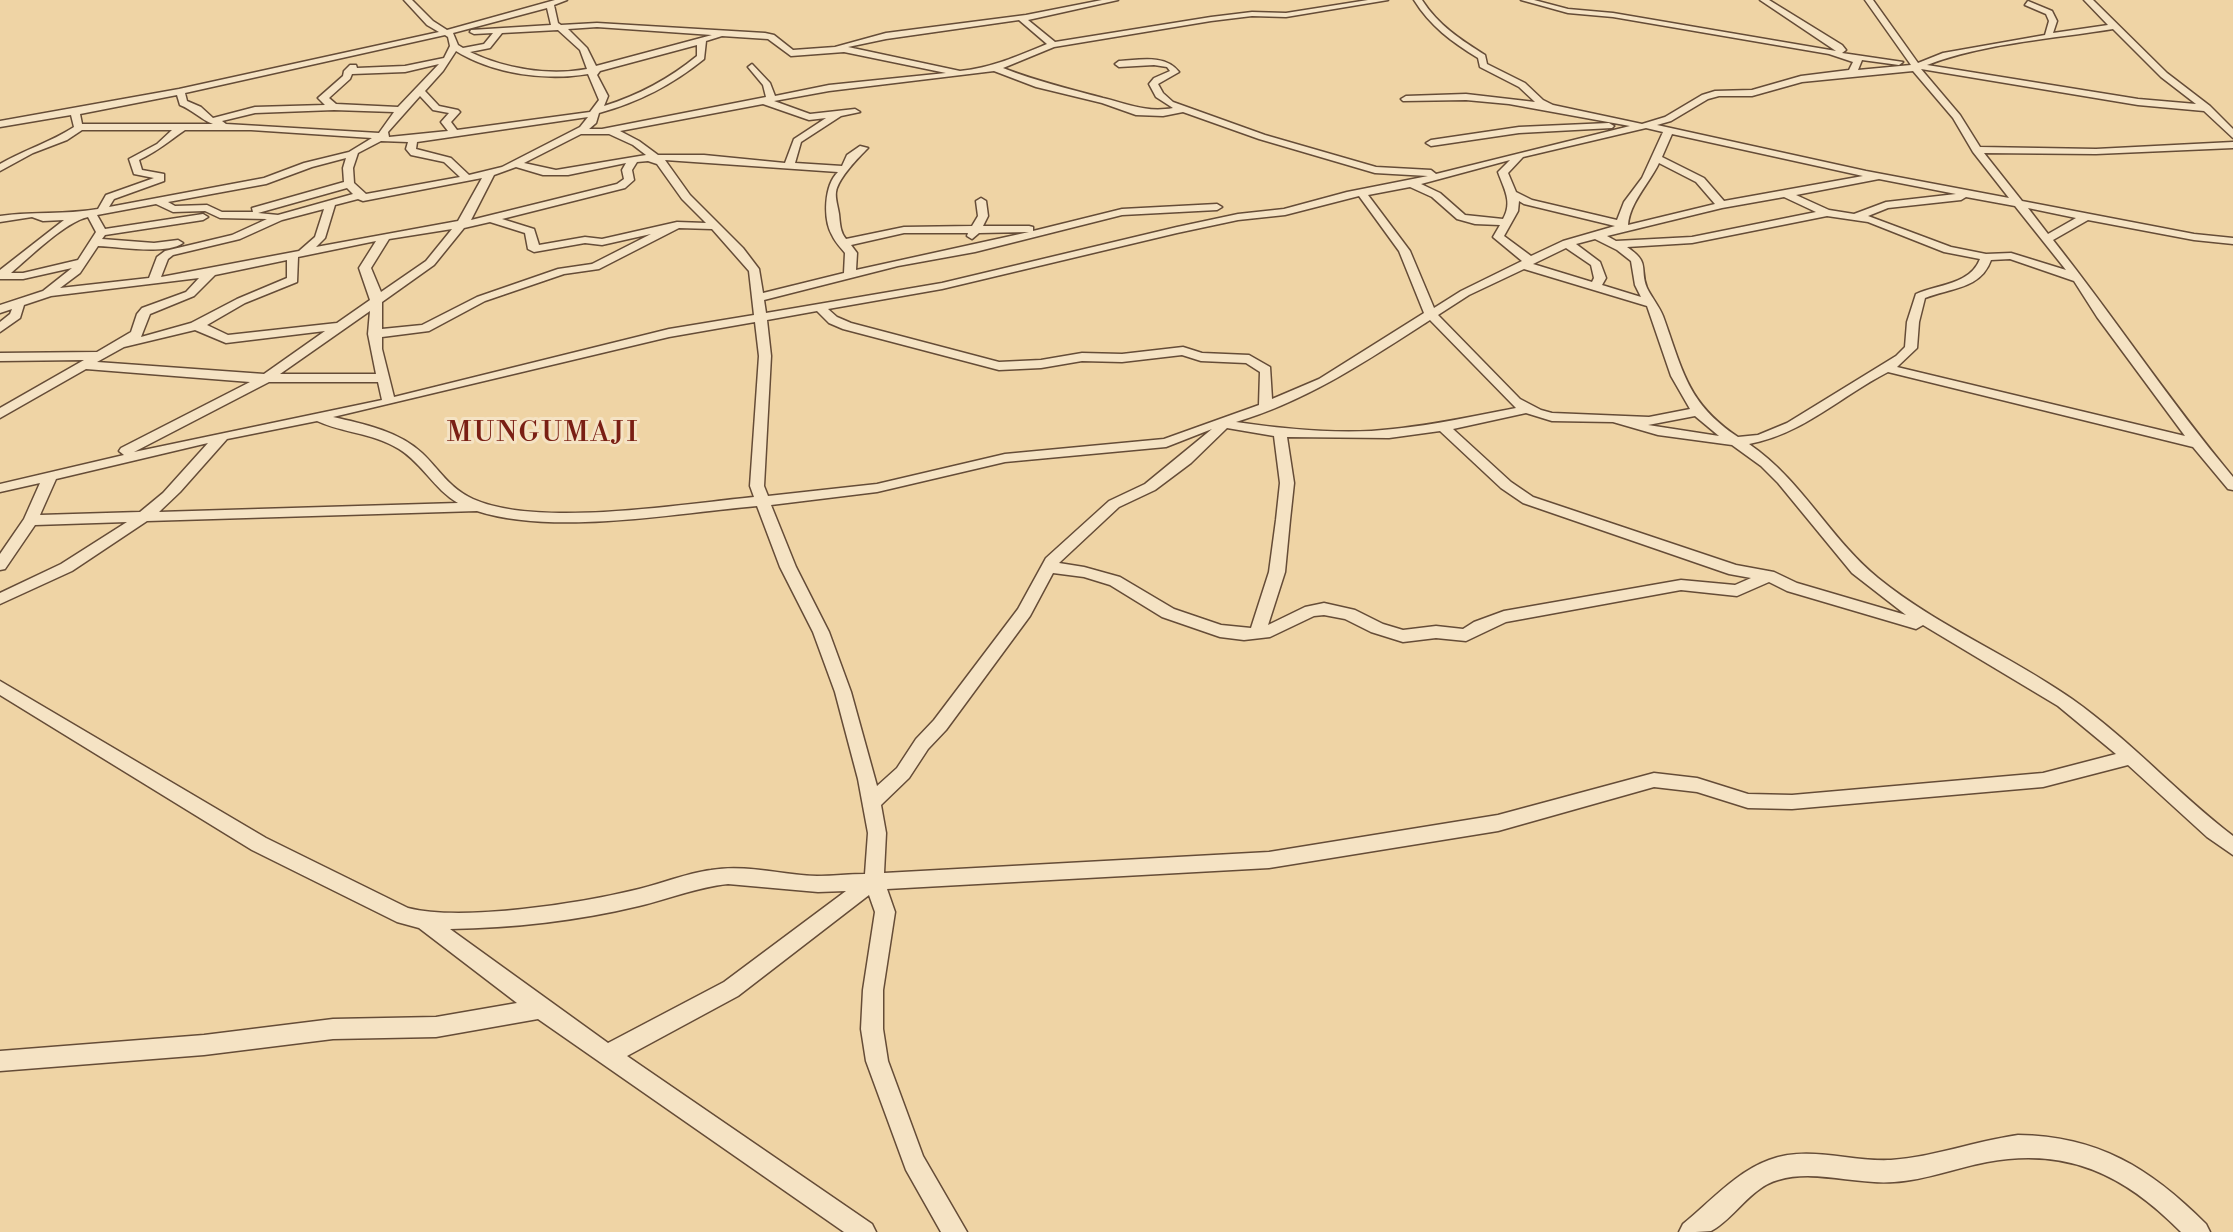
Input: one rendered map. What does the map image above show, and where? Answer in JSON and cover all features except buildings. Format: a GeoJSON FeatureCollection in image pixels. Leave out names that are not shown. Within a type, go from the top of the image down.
{"type":"FeatureCollection","features":[{"type":"Feature","properties":{"kind":"street"},"geometry":{"type":"LineString","coordinates":[[408,0],[430,23],[452,36],[458,48],[510,70],[572,75],[728,34]]}},
{"type":"Feature","properties":{"kind":"street"},"geometry":{"type":"LineString","coordinates":[[0,124],[181,93],[447,33],[563,0]]}},
{"type":"Feature","properties":{"kind":"street"},"geometry":{"type":"LineString","coordinates":[[447,33],[597,25],[768,36],[795,54],[886,36],[1026,17],[1114,0]]}},
{"type":"Feature","properties":{"kind":"street"},"geometry":{"type":"LineString","coordinates":[[583,129],[584,132],[609,130],[842,86],[966,74],[995,68],[1052,44],[1201,20],[1252,14],[1286,15],[1384,0]]}},
{"type":"Feature","properties":{"kind":"street"},"geometry":{"type":"LineString","coordinates":[[1418,0],[1427,14],[1452,38],[1482,57],[1483,65],[1522,85],[1540,102],[1549,106]]}},
{"type":"Feature","properties":{"kind":"street"},"geometry":{"type":"LineString","coordinates":[[1525,0],[1568,11],[1613,15],[2137,102],[2207,108]]}},
{"type":"Feature","properties":{"kind":"street"},"geometry":{"type":"LineString","coordinates":[[1764,0],[1839,47],[1842,50],[1838,53]]}},
{"type":"Feature","properties":{"kind":"street"},"geometry":{"type":"LineString","coordinates":[[1869,0],[1915,66],[1957,117],[1976,150],[2077,278],[2198,444],[2233,486]]}},
{"type":"Feature","properties":{"kind":"street"},"geometry":{"type":"LineString","coordinates":[[2088,0],[2164,75],[2207,108],[2233,135]]}},
{"type":"Feature","properties":{"kind":"street"},"geometry":{"type":"LineString","coordinates":[[2028,3],[2049,13],[2053,21],[2048,37]]}},
{"type":"Feature","properties":{"kind":"street"},"geometry":{"type":"LineString","coordinates":[[349,184],[363,198],[489,174],[516,164],[591,123],[593,114],[605,97],[592,75],[594,70],[587,54],[562,28],[554,24],[550,4]]}},
{"type":"Feature","properties":{"kind":"street"},"geometry":{"type":"LineString","coordinates":[[1026,17],[1023,20],[1026,24],[1052,44]]}},
{"type":"Feature","properties":{"kind":"street"},"geometry":{"type":"LineString","coordinates":[[0,488],[222,436],[389,402],[610,346],[761,316],[942,286],[1177,230],[1238,217],[1285,212],[1361,192],[1406,185],[1668,119],[1709,95],[1752,93],[1801,79],[1915,66],[1956,54],[2116,26]]}},
{"type":"Feature","properties":{"kind":"street"},"geometry":{"type":"LineString","coordinates":[[349,184],[352,154],[356,148],[382,136],[400,110],[458,48],[487,46],[498,32]]}},
{"type":"Feature","properties":{"kind":"street"},"geometry":{"type":"LineString","coordinates":[[593,114],[640,99],[675,79],[701,57],[702,41]]}},
{"type":"Feature","properties":{"kind":"street"},"geometry":{"type":"LineString","coordinates":[[334,107],[323,98],[346,77],[348,71],[380,48]]}},
{"type":"Feature","properties":{"kind":"street"},"geometry":{"type":"LineString","coordinates":[[836,48],[966,74]]}},
{"type":"Feature","properties":{"kind":"street"},"geometry":{"type":"LineString","coordinates":[[1850,56],[1858,61],[1852,72]]}},
{"type":"Feature","properties":{"kind":"street"},"geometry":{"type":"LineString","coordinates":[[348,71],[405,69],[445,60]]}},
{"type":"Feature","properties":{"kind":"street"},"geometry":{"type":"LineString","coordinates":[[1119,64],[1154,62],[1172,66],[1175,72],[1157,79],[1153,84],[1165,102],[1262,137],[1375,170],[1447,173]]}},
{"type":"Feature","properties":{"kind":"street"},"geometry":{"type":"LineString","coordinates":[[752,67],[767,85],[766,99]]}},
{"type":"Feature","properties":{"kind":"street"},"geometry":{"type":"LineString","coordinates":[[995,68],[1039,85],[1105,101],[1136,112],[1163,113],[1184,109]]}},
{"type":"Feature","properties":{"kind":"street"},"geometry":{"type":"LineString","coordinates":[[420,91],[436,108],[455,111],[446,122],[454,133]]}},
{"type":"Feature","properties":{"kind":"street"},"geometry":{"type":"LineString","coordinates":[[181,93],[182,103],[198,109],[203,117],[212,121],[306,132],[382,136],[391,140],[593,114],[674,117]]}},
{"type":"Feature","properties":{"kind":"street"},"geometry":{"type":"LineString","coordinates":[[1406,99],[1466,97],[1549,106],[1881,176],[2194,237],[2233,241]]}},
{"type":"Feature","properties":{"kind":"street"},"geometry":{"type":"LineString","coordinates":[[766,99],[809,117],[855,112]]}},
{"type":"Feature","properties":{"kind":"street"},"geometry":{"type":"LineString","coordinates":[[212,121],[254,110],[334,107],[400,110]]}},
{"type":"Feature","properties":{"kind":"street"},"geometry":{"type":"LineString","coordinates":[[75,113],[77,125],[80,127]]}},
{"type":"Feature","properties":{"kind":"street"},"geometry":{"type":"LineString","coordinates":[[789,165],[797,141],[827,124],[838,113]]}},
{"type":"Feature","properties":{"kind":"street"},"geometry":{"type":"LineString","coordinates":[[1431,143],[1519,131],[1638,125]]}},
{"type":"Feature","properties":{"kind":"street"},"geometry":{"type":"LineString","coordinates":[[0,168],[30,151],[64,138],[80,127],[251,127]]}},
{"type":"Feature","properties":{"kind":"street"},"geometry":{"type":"LineString","coordinates":[[2,272],[58,229],[91,213],[110,197],[160,179],[160,176],[136,170],[134,159],[160,146],[171,134],[181,129]]}},
{"type":"Feature","properties":{"kind":"street"},"geometry":{"type":"LineString","coordinates":[[609,130],[636,143],[654,157],[755,271],[765,356],[763,425],[756,480],[788,567],[821,632],[843,692],[867,779],[877,833],[874,880],[885,904],[886,923],[873,990],[872,1029],[877,1061],[914,1162],[955,1232]]}},
{"type":"Feature","properties":{"kind":"street"},"geometry":{"type":"LineString","coordinates":[[1622,227],[1629,202],[1647,178],[1669,130]]}},
{"type":"Feature","properties":{"kind":"street"},"geometry":{"type":"LineString","coordinates":[[413,139],[411,149],[414,153],[453,162],[468,179]]}},
{"type":"Feature","properties":{"kind":"street"},"geometry":{"type":"LineString","coordinates":[[1976,150],[2113,151],[2192,144],[2233,145]]}},
{"type":"Feature","properties":{"kind":"street"},"geometry":{"type":"LineString","coordinates":[[850,275],[851,253],[836,234],[831,197],[836,179],[846,169],[851,157],[863,148]]}},
{"type":"Feature","properties":{"kind":"street"},"geometry":{"type":"LineString","coordinates":[[0,219],[33,214],[43,218],[91,213],[267,181],[308,165],[352,154]]}},
{"type":"Feature","properties":{"kind":"street"},"geometry":{"type":"LineString","coordinates":[[516,164],[528,169],[563,173],[654,157],[709,158],[846,169]]}},
{"type":"Feature","properties":{"kind":"street"},"geometry":{"type":"LineString","coordinates":[[1518,158],[1503,172],[1513,194],[1513,211],[1498,237],[1525,262],[1595,288],[1652,304]]}},
{"type":"Feature","properties":{"kind":"street"},"geometry":{"type":"LineString","coordinates":[[1656,158],[1700,180],[1722,205]]}},
{"type":"Feature","properties":{"kind":"street"},"geometry":{"type":"LineString","coordinates":[[0,309],[41,296],[211,272],[385,236],[492,219],[621,186],[629,180],[626,170],[633,160]]}},
{"type":"Feature","properties":{"kind":"street"},"geometry":{"type":"LineString","coordinates":[[102,463],[265,379],[346,325],[430,263],[461,225],[489,174]]}},
{"type":"Feature","properties":{"kind":"street"},"geometry":{"type":"LineString","coordinates":[[317,418],[374,432],[411,451],[451,492],[480,506],[512,513],[572,516],[658,512],[862,491],[1005,458],[1152,445],[1224,423],[1324,382],[1430,313],[1525,262],[1567,243],[1622,227],[1722,205],[1881,176]]}},
{"type":"Feature","properties":{"kind":"street"},"geometry":{"type":"LineString","coordinates":[[236,216],[349,184]]}},
{"type":"Feature","properties":{"kind":"street"},"geometry":{"type":"LineString","coordinates":[[1372,210],[1406,185]]}},
{"type":"Feature","properties":{"kind":"street"},"geometry":{"type":"LineString","coordinates":[[1406,185],[1436,195],[1461,217],[1475,221],[1507,222]]}},
{"type":"Feature","properties":{"kind":"street"},"geometry":{"type":"LineString","coordinates":[[1361,192],[1404,251],[1430,313],[1504,392],[1527,409],[1552,416],[1649,421],[1698,411]]}},
{"type":"Feature","properties":{"kind":"street"},"geometry":{"type":"LineString","coordinates":[[1513,194],[1528,202],[1575,212],[1622,227]]}},
{"type":"Feature","properties":{"kind":"street"},"geometry":{"type":"LineString","coordinates":[[1786,194],[1828,213]]}},
{"type":"Feature","properties":{"kind":"street"},"geometry":{"type":"LineString","coordinates":[[154,281],[165,255],[256,231],[278,218],[361,195]]}},
{"type":"Feature","properties":{"kind":"street"},"geometry":{"type":"LineString","coordinates":[[1857,216],[1886,205],[1981,195]]}},
{"type":"Feature","properties":{"kind":"street"},"geometry":{"type":"LineString","coordinates":[[157,201],[169,209],[210,208],[220,215]]}},
{"type":"Feature","properties":{"kind":"street"},"geometry":{"type":"LineString","coordinates":[[975,249],[973,230],[983,216],[981,201]]}},
{"type":"Feature","properties":{"kind":"street"},"geometry":{"type":"LineString","coordinates":[[111,349],[195,326],[241,301],[293,280],[291,267],[296,254],[320,238],[330,205]]}},
{"type":"Feature","properties":{"kind":"street"},"geometry":{"type":"LineString","coordinates":[[757,298],[975,249],[1132,210],[1217,207]]}},
{"type":"Feature","properties":{"kind":"street"},"geometry":{"type":"LineString","coordinates":[[1575,212],[1578,227],[1591,236],[1614,244],[1637,261],[1641,287],[1652,304],[1677,373],[1698,411],[1729,440],[1773,469],[1808,505],[1836,545],[1874,583],[1931,623],[2016,670],[2057,697],[2133,757],[2197,819],[2233,847]]}},
{"type":"Feature","properties":{"kind":"street"},"geometry":{"type":"LineString","coordinates":[[41,296],[71,275],[83,262],[98,237],[91,213]]}},
{"type":"Feature","properties":{"kind":"street"},"geometry":{"type":"LineString","coordinates":[[1614,244],[1692,240],[1828,213],[1857,216],[1913,234],[1948,250],[1986,257],[2011,256],[2077,278]]}},
{"type":"Feature","properties":{"kind":"street"},"geometry":{"type":"LineString","coordinates":[[98,237],[220,215],[278,218]]}},
{"type":"Feature","properties":{"kind":"street"},"geometry":{"type":"LineString","coordinates":[[2046,240],[2088,215]]}},
{"type":"Feature","properties":{"kind":"street"},"geometry":{"type":"LineString","coordinates":[[492,219],[530,231],[534,249],[585,240],[603,242],[677,225],[713,226]]}},
{"type":"Feature","properties":{"kind":"street"},"geometry":{"type":"LineString","coordinates":[[374,334],[425,328],[481,299],[562,271],[595,267],[677,225]]}},
{"type":"Feature","properties":{"kind":"street"},"geometry":{"type":"LineString","coordinates":[[845,243],[897,230],[1047,232]]}},
{"type":"Feature","properties":{"kind":"street"},"geometry":{"type":"LineString","coordinates":[[385,236],[365,264],[376,303],[374,334],[389,402]]}},
{"type":"Feature","properties":{"kind":"street"},"geometry":{"type":"LineString","coordinates":[[98,237],[153,246],[236,237]]}},
{"type":"Feature","properties":{"kind":"street"},"geometry":{"type":"LineString","coordinates":[[1567,243],[1596,264],[1600,278],[1595,288]]}},
{"type":"Feature","properties":{"kind":"street"},"geometry":{"type":"LineString","coordinates":[[1616,418],[1633,426],[1745,442],[1787,426],[1903,359],[1911,348],[1913,322],[1920,296],[1929,291],[1961,286],[1981,269],[1986,257]]}},
{"type":"Feature","properties":{"kind":"street"},"geometry":{"type":"LineString","coordinates":[[2,272],[23,276],[83,262]]}},
{"type":"Feature","properties":{"kind":"street"},"geometry":{"type":"LineString","coordinates":[[0,414],[137,334],[146,311],[190,294],[211,272]]}},
{"type":"Feature","properties":{"kind":"street"},"geometry":{"type":"LineString","coordinates":[[0,328],[16,315],[19,303]]}},
{"type":"Feature","properties":{"kind":"street"},"geometry":{"type":"LineString","coordinates":[[818,306],[833,320],[848,326],[999,366],[1041,364],[1087,356],[1122,358],[1183,351],[1201,357],[1249,359],[1264,367],[1266,372],[1266,407]]}},
{"type":"Feature","properties":{"kind":"street"},"geometry":{"type":"LineString","coordinates":[[195,326],[206,328],[221,338],[240,339],[346,325]]}},
{"type":"Feature","properties":{"kind":"street"},"geometry":{"type":"LineString","coordinates":[[0,357],[54,354],[99,356]]}},
{"type":"Feature","properties":{"kind":"street"},"geometry":{"type":"LineString","coordinates":[[83,365],[180,375],[265,379],[383,378]]}},
{"type":"Feature","properties":{"kind":"street"},"geometry":{"type":"LineString","coordinates":[[1888,368],[2033,404],[2102,417],[2198,444]]}},
{"type":"Feature","properties":{"kind":"street"},"geometry":{"type":"LineString","coordinates":[[1224,423],[1280,433],[1389,434],[1443,427],[1527,409]]}},
{"type":"Feature","properties":{"kind":"street"},"geometry":{"type":"LineString","coordinates":[[871,803],[903,773],[922,744],[940,725],[1024,612],[1047,567],[1114,504],[1162,479],[1224,423]]}},
{"type":"Feature","properties":{"kind":"street"},"geometry":{"type":"LineString","coordinates":[[1443,427],[1506,485],[1528,500],[1734,570],[1769,576],[1792,587],[1916,622]]}},
{"type":"Feature","properties":{"kind":"street"},"geometry":{"type":"LineString","coordinates":[[1261,633],[1258,630],[1260,621],[1277,572],[1287,483],[1280,433]]}},
{"type":"Feature","properties":{"kind":"street"},"geometry":{"type":"LineString","coordinates":[[0,599],[55,575],[140,518],[167,496],[222,436]]}},
{"type":"Feature","properties":{"kind":"street"},"geometry":{"type":"LineString","coordinates":[[0,565],[31,520],[51,475]]}},
{"type":"Feature","properties":{"kind":"street"},"geometry":{"type":"LineString","coordinates":[[31,520],[480,506]]}},
{"type":"Feature","properties":{"kind":"street"},"geometry":{"type":"LineString","coordinates":[[1047,567],[1084,572],[1115,582],[1168,613],[1207,628],[1244,634],[1261,633],[1311,611],[1324,609],[1349,614],[1377,628],[1403,636],[1436,632],[1466,635],[1480,626],[1504,617],[1681,585],[1737,591],[1769,576]]}},
{"type":"Feature","properties":{"kind":"street"},"geometry":{"type":"LineString","coordinates":[[0,687],[259,844],[404,916],[424,921],[476,920],[552,913],[638,898],[709,878],[729,876],[805,884],[1106,871],[1269,860],[1498,823],[1654,780],[1697,785],[1748,801],[1792,802],[2043,780],[2133,757]]}},
{"type":"Feature","properties":{"kind":"street"},"geometry":{"type":"LineString","coordinates":[[607,1055],[731,989],[874,880]]}},
{"type":"Feature","properties":{"kind":"street"},"geometry":{"type":"LineString","coordinates":[[424,921],[541,1009],[864,1232]]}},
{"type":"Feature","properties":{"kind":"street"},"geometry":{"type":"LineString","coordinates":[[0,1061],[204,1045],[333,1029],[436,1027],[541,1009]]}},
{"type":"Feature","properties":{"kind":"street"},"geometry":{"type":"LineString","coordinates":[[1691,1232],[1768,1171],[1786,1166],[1889,1172],[1931,1166],[1987,1151],[2059,1146],[2122,1169],[2146,1184],[2185,1216],[2198,1232]]}},
{"type":"Feature","properties":{"kind":"district","name":"MUNGUMAJI"},"geometry":{"type":"Point","coordinates":[543,434]}}]}
